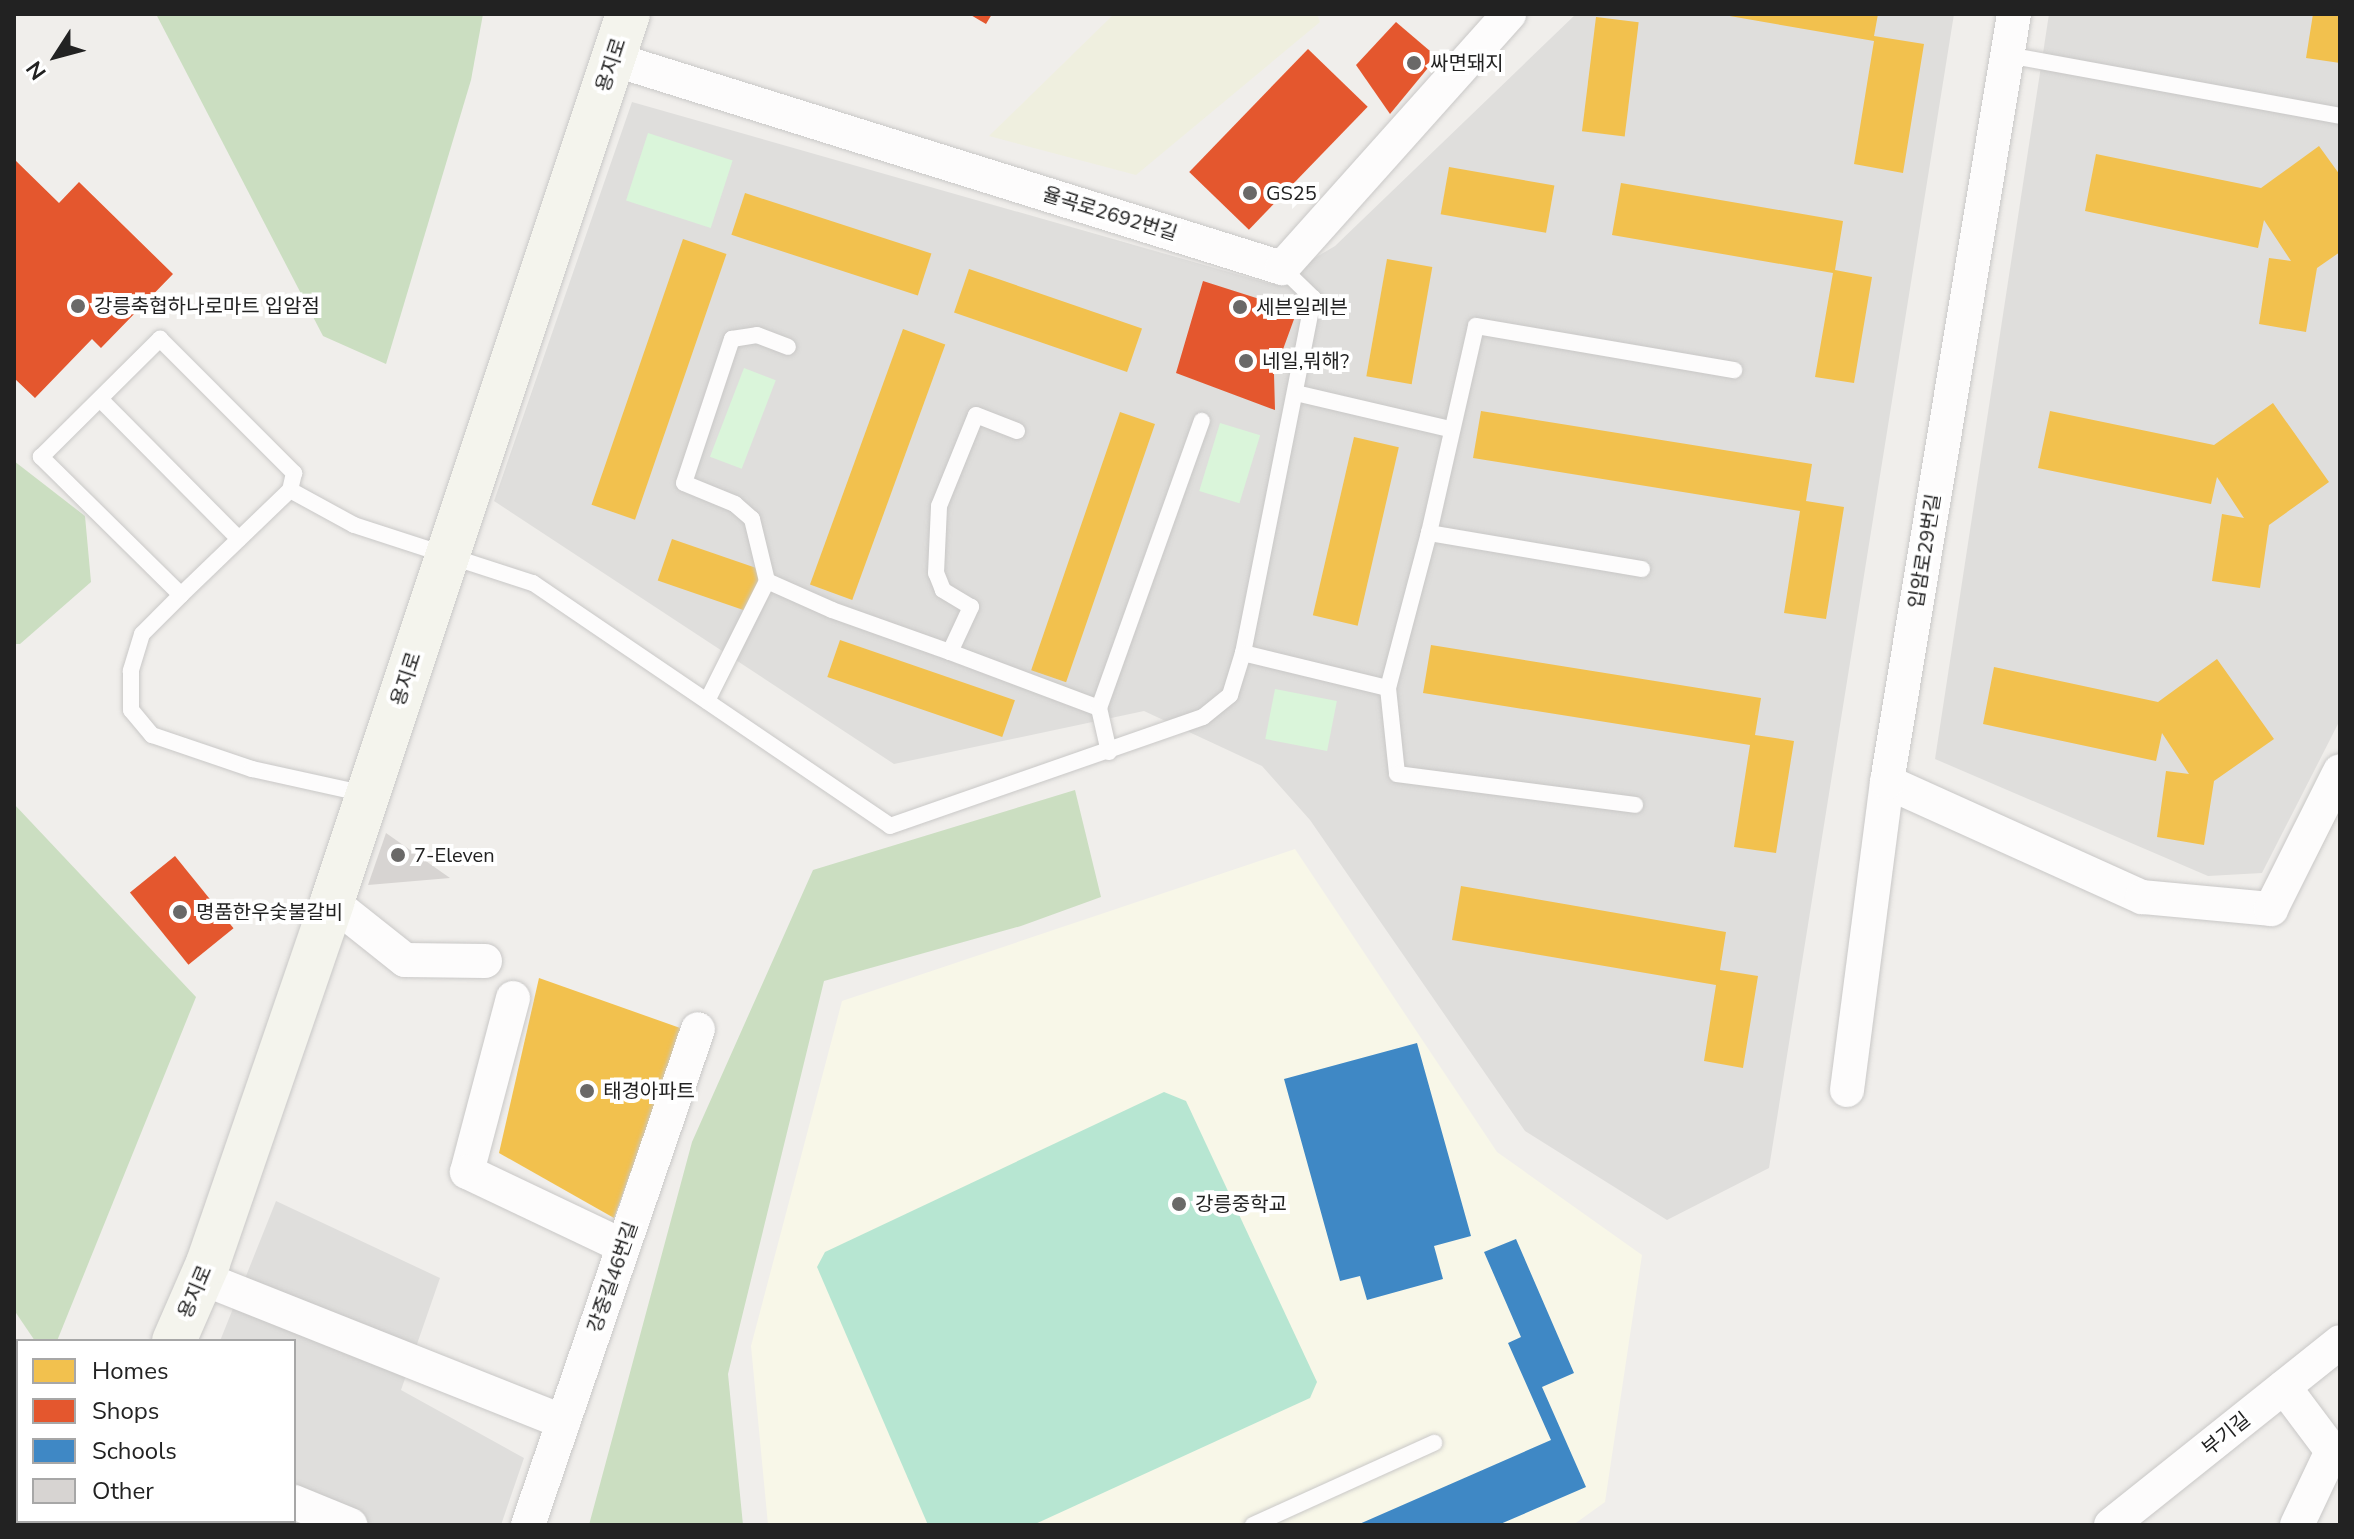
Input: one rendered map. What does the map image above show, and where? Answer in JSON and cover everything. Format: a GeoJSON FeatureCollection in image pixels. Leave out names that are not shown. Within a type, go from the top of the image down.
{"type":"FeatureCollection","features":[{"type":"Feature","properties":{"kind":"street","name":"용지로"},"geometry":{"type":"LineString","coordinates":[[175,1339],[202,1278],[332,902],[628,14]]}},
{"type":"Feature","properties":{"kind":"street"},"geometry":{"type":"LineString","coordinates":[[1282,268],[1509,14]]}},
{"type":"Feature","properties":{"kind":"street","name":"입암로29번길"},"geometry":{"type":"LineString","coordinates":[[1847,1090],[1887,782],[2014,14]]}},
{"type":"Feature","properties":{"kind":"street","name":"율곡로2692번길"},"geometry":{"type":"LineString","coordinates":[[613,59],[1282,268]]}},
{"type":"Feature","properties":{"kind":"street"},"geometry":{"type":"LineString","coordinates":[[1887,782],[2142,897],[2271,909],[2340,771]]}},
{"type":"Feature","properties":{"kind":"street"},"geometry":{"type":"LineString","coordinates":[[332,902],[405,960],[485,961]]}},
{"type":"Feature","properties":{"kind":"street"},"geometry":{"type":"LineString","coordinates":[[513,998],[467,1172],[623,1246]]}},
{"type":"Feature","properties":{"kind":"street","name":"강중길46번길"},"geometry":{"type":"LineString","coordinates":[[528,1525],[698,1029]]}},
{"type":"Feature","properties":{"kind":"street"},"geometry":{"type":"LineString","coordinates":[[202,1278],[563,1422]]}},
{"type":"Feature","properties":{"kind":"street","name":"부기길"},"geometry":{"type":"LineString","coordinates":[[2111,1525],[2340,1342]]}},
{"type":"Feature","properties":{"kind":"street"},"geometry":{"type":"LineString","coordinates":[[2284,1387],[2332,1451],[2297,1525]]}},
{"type":"Feature","properties":{"kind":"street"},"geometry":{"type":"LineString","coordinates":[[296,1503],[350,1525]]}},
{"type":"Feature","properties":{"kind":"lane"},"geometry":{"type":"LineString","coordinates":[[2008,55],[2340,116]]}},
{"type":"Feature","properties":{"kind":"lane"},"geometry":{"type":"LineString","coordinates":[[290,490],[354,525],[533,583],[890,826],[1203,717],[1230,695],[1243,653],[1313,298],[1282,268]]}},
{"type":"Feature","properties":{"kind":"lane"},"geometry":{"type":"LineString","coordinates":[[1635,805],[1397,774],[1388,688],[1429,533],[1450,429],[1476,326],[1734,370]]}},
{"type":"Feature","properties":{"kind":"lane"},"geometry":{"type":"LineString","coordinates":[[707,701],[767,581],[752,519],[735,504],[684,483],[732,339],[757,335],[788,347]]}},
{"type":"Feature","properties":{"kind":"lane"},"geometry":{"type":"LineString","coordinates":[[181,595],[41,457],[160,339],[294,473],[290,490],[142,634],[131,671],[131,710],[152,735],[252,769],[367,794]]}},
{"type":"Feature","properties":{"kind":"lane"},"geometry":{"type":"LineString","coordinates":[[1296,393],[1450,429]]}},
{"type":"Feature","properties":{"kind":"lane"},"geometry":{"type":"LineString","coordinates":[[100,399],[239,539]]}},
{"type":"Feature","properties":{"kind":"lane"},"geometry":{"type":"LineString","coordinates":[[950,652],[971,607],[943,590],[936,573],[939,506],[976,415],[1017,431]]}},
{"type":"Feature","properties":{"kind":"lane"},"geometry":{"type":"LineString","coordinates":[[1109,752],[1099,708],[1202,421]]}},
{"type":"Feature","properties":{"kind":"lane"},"geometry":{"type":"LineString","coordinates":[[1429,533],[1642,569]]}},
{"type":"Feature","properties":{"kind":"lane"},"geometry":{"type":"LineString","coordinates":[[767,581],[832,610],[1099,708]]}},
{"type":"Feature","properties":{"kind":"lane"},"geometry":{"type":"LineString","coordinates":[[1243,653],[1388,688]]}},
{"type":"Feature","properties":{"kind":"lane"},"geometry":{"type":"LineString","coordinates":[[1253,1525],[1434,1443]]}},
{"type":"Feature","properties":{"kind":"shaded area"},"geometry":{"type":"Polygon","coordinates":[[[1576,14],[1954,14],[1769,1168],[1667,1220],[1525,1131],[1310,820],[1262,766],[1144,711],[894,764],[494,501],[632,102],[1271,284],[1335,246],[1576,14]]]}},
{"type":"Feature","properties":{"kind":"shaded area"},"geometry":{"type":"Polygon","coordinates":[[[2049,14],[2340,14],[2340,720],[2262,873],[2208,876],[1935,759],[2049,14]]]}},
{"type":"Feature","properties":{"kind":"shaded area","name":"강릉중학교"},"geometry":{"type":"Polygon","coordinates":[[[1295,849],[1497,1152],[1642,1255],[1605,1502],[1573,1525],[768,1525],[751,1346],[842,1001],[1295,849]]]}},
{"type":"Feature","properties":{"kind":"shaded area"},"geometry":{"type":"Polygon","coordinates":[[[276,1201],[440,1278],[401,1390],[524,1458],[501,1525],[162,1525],[296,1523],[296,1339],[221,1339],[276,1201]]]}},
{"type":"Feature","properties":{"kind":"green space"},"geometry":{"type":"Polygon","coordinates":[[[156,14],[483,14],[471,80],[386,364],[323,336],[156,14]]]}},
{"type":"Feature","properties":{"kind":"green space"},"geometry":{"type":"Polygon","coordinates":[[[1114,14],[1317,14],[1320,22],[1136,175],[989,136],[1114,14]]]}},
{"type":"Feature","properties":{"kind":"green space"},"geometry":{"type":"Polygon","coordinates":[[[648,133],[733,161],[711,228],[626,201],[648,133]]]}},
{"type":"Feature","properties":{"kind":"green space"},"geometry":{"type":"Polygon","coordinates":[[[744,368],[776,380],[742,469],[710,457],[744,368]]]}},
{"type":"Feature","properties":{"kind":"green space"},"geometry":{"type":"Polygon","coordinates":[[[1220,423],[1260,435],[1239,503],[1199,491],[1220,423]]]}},
{"type":"Feature","properties":{"kind":"green space"},"geometry":{"type":"Polygon","coordinates":[[[14,461],[85,516],[91,582],[20,644],[14,644],[14,461]]]}},
{"type":"Feature","properties":{"kind":"green space"},"geometry":{"type":"Polygon","coordinates":[[[1275,689],[1337,701],[1327,751],[1265,739],[1275,689]]]}},
{"type":"Feature","properties":{"kind":"green space"},"geometry":{"type":"Polygon","coordinates":[[[1075,790],[1101,897],[1021,926],[824,981],[728,1374],[743,1525],[589,1525],[692,1142],[813,870],[1075,790]]]}},
{"type":"Feature","properties":{"kind":"green space"},"geometry":{"type":"Polygon","coordinates":[[[14,804],[196,997],[58,1339],[34,1339],[14,1310],[14,804]]]}},
{"type":"Feature","properties":{"kind":"green space"},"geometry":{"type":"Polygon","coordinates":[[[1164,1092],[1186,1101],[1317,1382],[1310,1398],[1033,1525],[928,1525],[817,1267],[825,1252],[1164,1092]]]}},
{"type":"Feature","properties":{"kind":"building: Homes"},"geometry":{"type":"Polygon","coordinates":[[[1718,14],[1878,14],[1874,36],[1924,44],[1903,173],[1854,164],[1874,41],[1718,14]]]}},
{"type":"Feature","properties":{"kind":"building: Homes"},"geometry":{"type":"Polygon","coordinates":[[[2313,14],[2340,14],[2340,63],[2306,58],[2313,14]]]}},
{"type":"Feature","properties":{"kind":"building: Homes"},"geometry":{"type":"Polygon","coordinates":[[[1596,17],[1639,22],[1625,136],[1582,131],[1596,17]]]}},
{"type":"Feature","properties":{"kind":"building: Homes"},"geometry":{"type":"Polygon","coordinates":[[[2319,146],[2340,175],[2340,252],[2317,268],[2306,332],[2259,324],[2269,258],[2291,261],[2264,220],[2258,248],[2085,211],[2096,154],[2261,188],[2319,146]]]}},
{"type":"Feature","properties":{"kind":"building: Homes"},"geometry":{"type":"Polygon","coordinates":[[[1449,167],[1554,186],[1546,233],[1441,214],[1449,167]]]}},
{"type":"Feature","properties":{"kind":"building: Homes"},"geometry":{"type":"Polygon","coordinates":[[[1621,183],[1843,221],[1835,270],[1872,277],[1854,383],[1815,377],[1833,273],[1612,235],[1621,183]]]}},
{"type":"Feature","properties":{"kind":"building: Homes"},"geometry":{"type":"Polygon","coordinates":[[[745,193],[931,254],[918,295],[731,235],[745,193]]]}},
{"type":"Feature","properties":{"kind":"building: Homes"},"geometry":{"type":"Polygon","coordinates":[[[683,239],[726,254],[635,520],[592,505],[683,239]]]}},
{"type":"Feature","properties":{"kind":"building: Homes"},"geometry":{"type":"Polygon","coordinates":[[[1387,259],[1432,267],[1412,384],[1366,376],[1387,259]]]}},
{"type":"Feature","properties":{"kind":"building: Homes"},"geometry":{"type":"Polygon","coordinates":[[[969,269],[1142,329],[1127,372],[954,312],[969,269]]]}},
{"type":"Feature","properties":{"kind":"building: Homes"},"geometry":{"type":"Polygon","coordinates":[[[903,329],[945,344],[852,600],[810,585],[903,329]]]}},
{"type":"Feature","properties":{"kind":"building: Homes"},"geometry":{"type":"Polygon","coordinates":[[[2273,403],[2329,482],[2269,525],[2260,588],[2212,581],[2222,514],[2244,518],[2217,477],[2211,504],[2038,468],[2050,411],[2214,445],[2273,403]]]}},
{"type":"Feature","properties":{"kind":"building: Homes"},"geometry":{"type":"Polygon","coordinates":[[[1481,411],[1812,464],[1806,501],[1844,507],[1826,619],[1784,613],[1800,511],[1473,458],[1481,411]]]}},
{"type":"Feature","properties":{"kind":"building: Homes"},"geometry":{"type":"Polygon","coordinates":[[[1120,412],[1155,424],[1066,682],[1031,670],[1120,412]]]}},
{"type":"Feature","properties":{"kind":"building: Homes"},"geometry":{"type":"Polygon","coordinates":[[[1354,437],[1399,447],[1358,626],[1313,615],[1354,437]]]}},
{"type":"Feature","properties":{"kind":"building: Homes"},"geometry":{"type":"Polygon","coordinates":[[[672,539],[763,570],[748,612],[658,581],[672,539]]]}},
{"type":"Feature","properties":{"kind":"building: Homes"},"geometry":{"type":"Polygon","coordinates":[[[840,640],[1015,700],[1002,737],[827,677],[840,640]]]}},
{"type":"Feature","properties":{"kind":"building: Homes"},"geometry":{"type":"Polygon","coordinates":[[[1431,645],[1761,698],[1755,735],[1794,741],[1776,853],[1734,847],[1750,745],[1423,693],[1431,645]]]}},
{"type":"Feature","properties":{"kind":"building: Homes"},"geometry":{"type":"Polygon","coordinates":[[[2217,659],[2274,739],[2214,781],[2204,845],[2157,837],[2166,771],[2189,774],[2162,733],[2156,761],[1983,724],[1994,667],[2158,702],[2217,659]]]}},
{"type":"Feature","properties":{"kind":"building: Homes"},"geometry":{"type":"Polygon","coordinates":[[[1461,886],[1726,932],[1720,970],[1758,976],[1743,1068],[1704,1061],[1716,985],[1452,940],[1461,886]]]}},
{"type":"Feature","properties":{"kind":"building: Homes","name":"태경아파트"},"geometry":{"type":"Polygon","coordinates":[[[539,978],[683,1029],[614,1218],[499,1153],[539,978]]]}},
{"type":"Feature","properties":{"kind":"building: Shops"},"geometry":{"type":"Polygon","coordinates":[[[969,14],[992,14],[986,24],[969,14]]]}},
{"type":"Feature","properties":{"kind":"building: Shops"},"geometry":{"type":"Polygon","coordinates":[[[1396,22],[1437,57],[1390,114],[1356,65],[1396,22]]]}},
{"type":"Feature","properties":{"kind":"building: Shops"},"geometry":{"type":"Polygon","coordinates":[[[1308,49],[1368,107],[1249,230],[1189,172],[1308,49]]]}},
{"type":"Feature","properties":{"kind":"building: Shops","name":"강릉축협하나로마트 입암점"},"geometry":{"type":"Polygon","coordinates":[[[14,159],[59,203],[79,182],[173,274],[101,348],[92,339],[35,398],[14,378],[14,159]]]}},
{"type":"Feature","properties":{"kind":"building: Shops"},"geometry":{"type":"Polygon","coordinates":[[[1203,281],[1297,311],[1274,374],[1275,410],[1176,373],[1203,281]]]}},
{"type":"Feature","properties":{"kind":"building: Shops"},"geometry":{"type":"Polygon","coordinates":[[[175,856],[234,928],[188,965],[130,893],[175,856]]]}},
{"type":"Feature","properties":{"kind":"building: Schools"},"geometry":{"type":"Polygon","coordinates":[[[1417,1043],[1471,1236],[1434,1246],[1443,1279],[1367,1300],[1360,1276],[1340,1281],[1284,1079],[1417,1043]]]}},
{"type":"Feature","properties":{"kind":"building: Schools"},"geometry":{"type":"Polygon","coordinates":[[[1516,1239],[1574,1373],[1542,1387],[1586,1487],[1498,1525],[1357,1525],[1551,1440],[1508,1343],[1521,1337],[1484,1252],[1516,1239]]]}},
{"type":"Feature","properties":{"kind":"building: Other","name":"7-Eleven"},"geometry":{"type":"Polygon","coordinates":[[[386,833],[450,878],[368,885],[386,833]]]}},
{"type":"Feature","properties":{"kind":"place","name":"싸면돼지"},"geometry":{"type":"Point","coordinates":[1414,63]}},
{"type":"Feature","properties":{"kind":"place","name":"GS25"},"geometry":{"type":"Point","coordinates":[1250,193]}},
{"type":"Feature","properties":{"kind":"place","name":"강릉축협하나로마트 입암점"},"geometry":{"type":"Point","coordinates":[78,306]}},
{"type":"Feature","properties":{"kind":"place","name":"세븐일레븐"},"geometry":{"type":"Point","coordinates":[1240,307]}},
{"type":"Feature","properties":{"kind":"place","name":"네일,뭐해?"},"geometry":{"type":"Point","coordinates":[1246,361]}},
{"type":"Feature","properties":{"kind":"place","name":"7-Eleven"},"geometry":{"type":"Point","coordinates":[398,855]}},
{"type":"Feature","properties":{"kind":"place","name":"명품한우숯불갈비"},"geometry":{"type":"Point","coordinates":[180,912]}},
{"type":"Feature","properties":{"kind":"place","name":"태경아파트"},"geometry":{"type":"Point","coordinates":[587,1091]}},
{"type":"Feature","properties":{"kind":"place","name":"강릉중학교"},"geometry":{"type":"Point","coordinates":[1179,1204]}}]}
